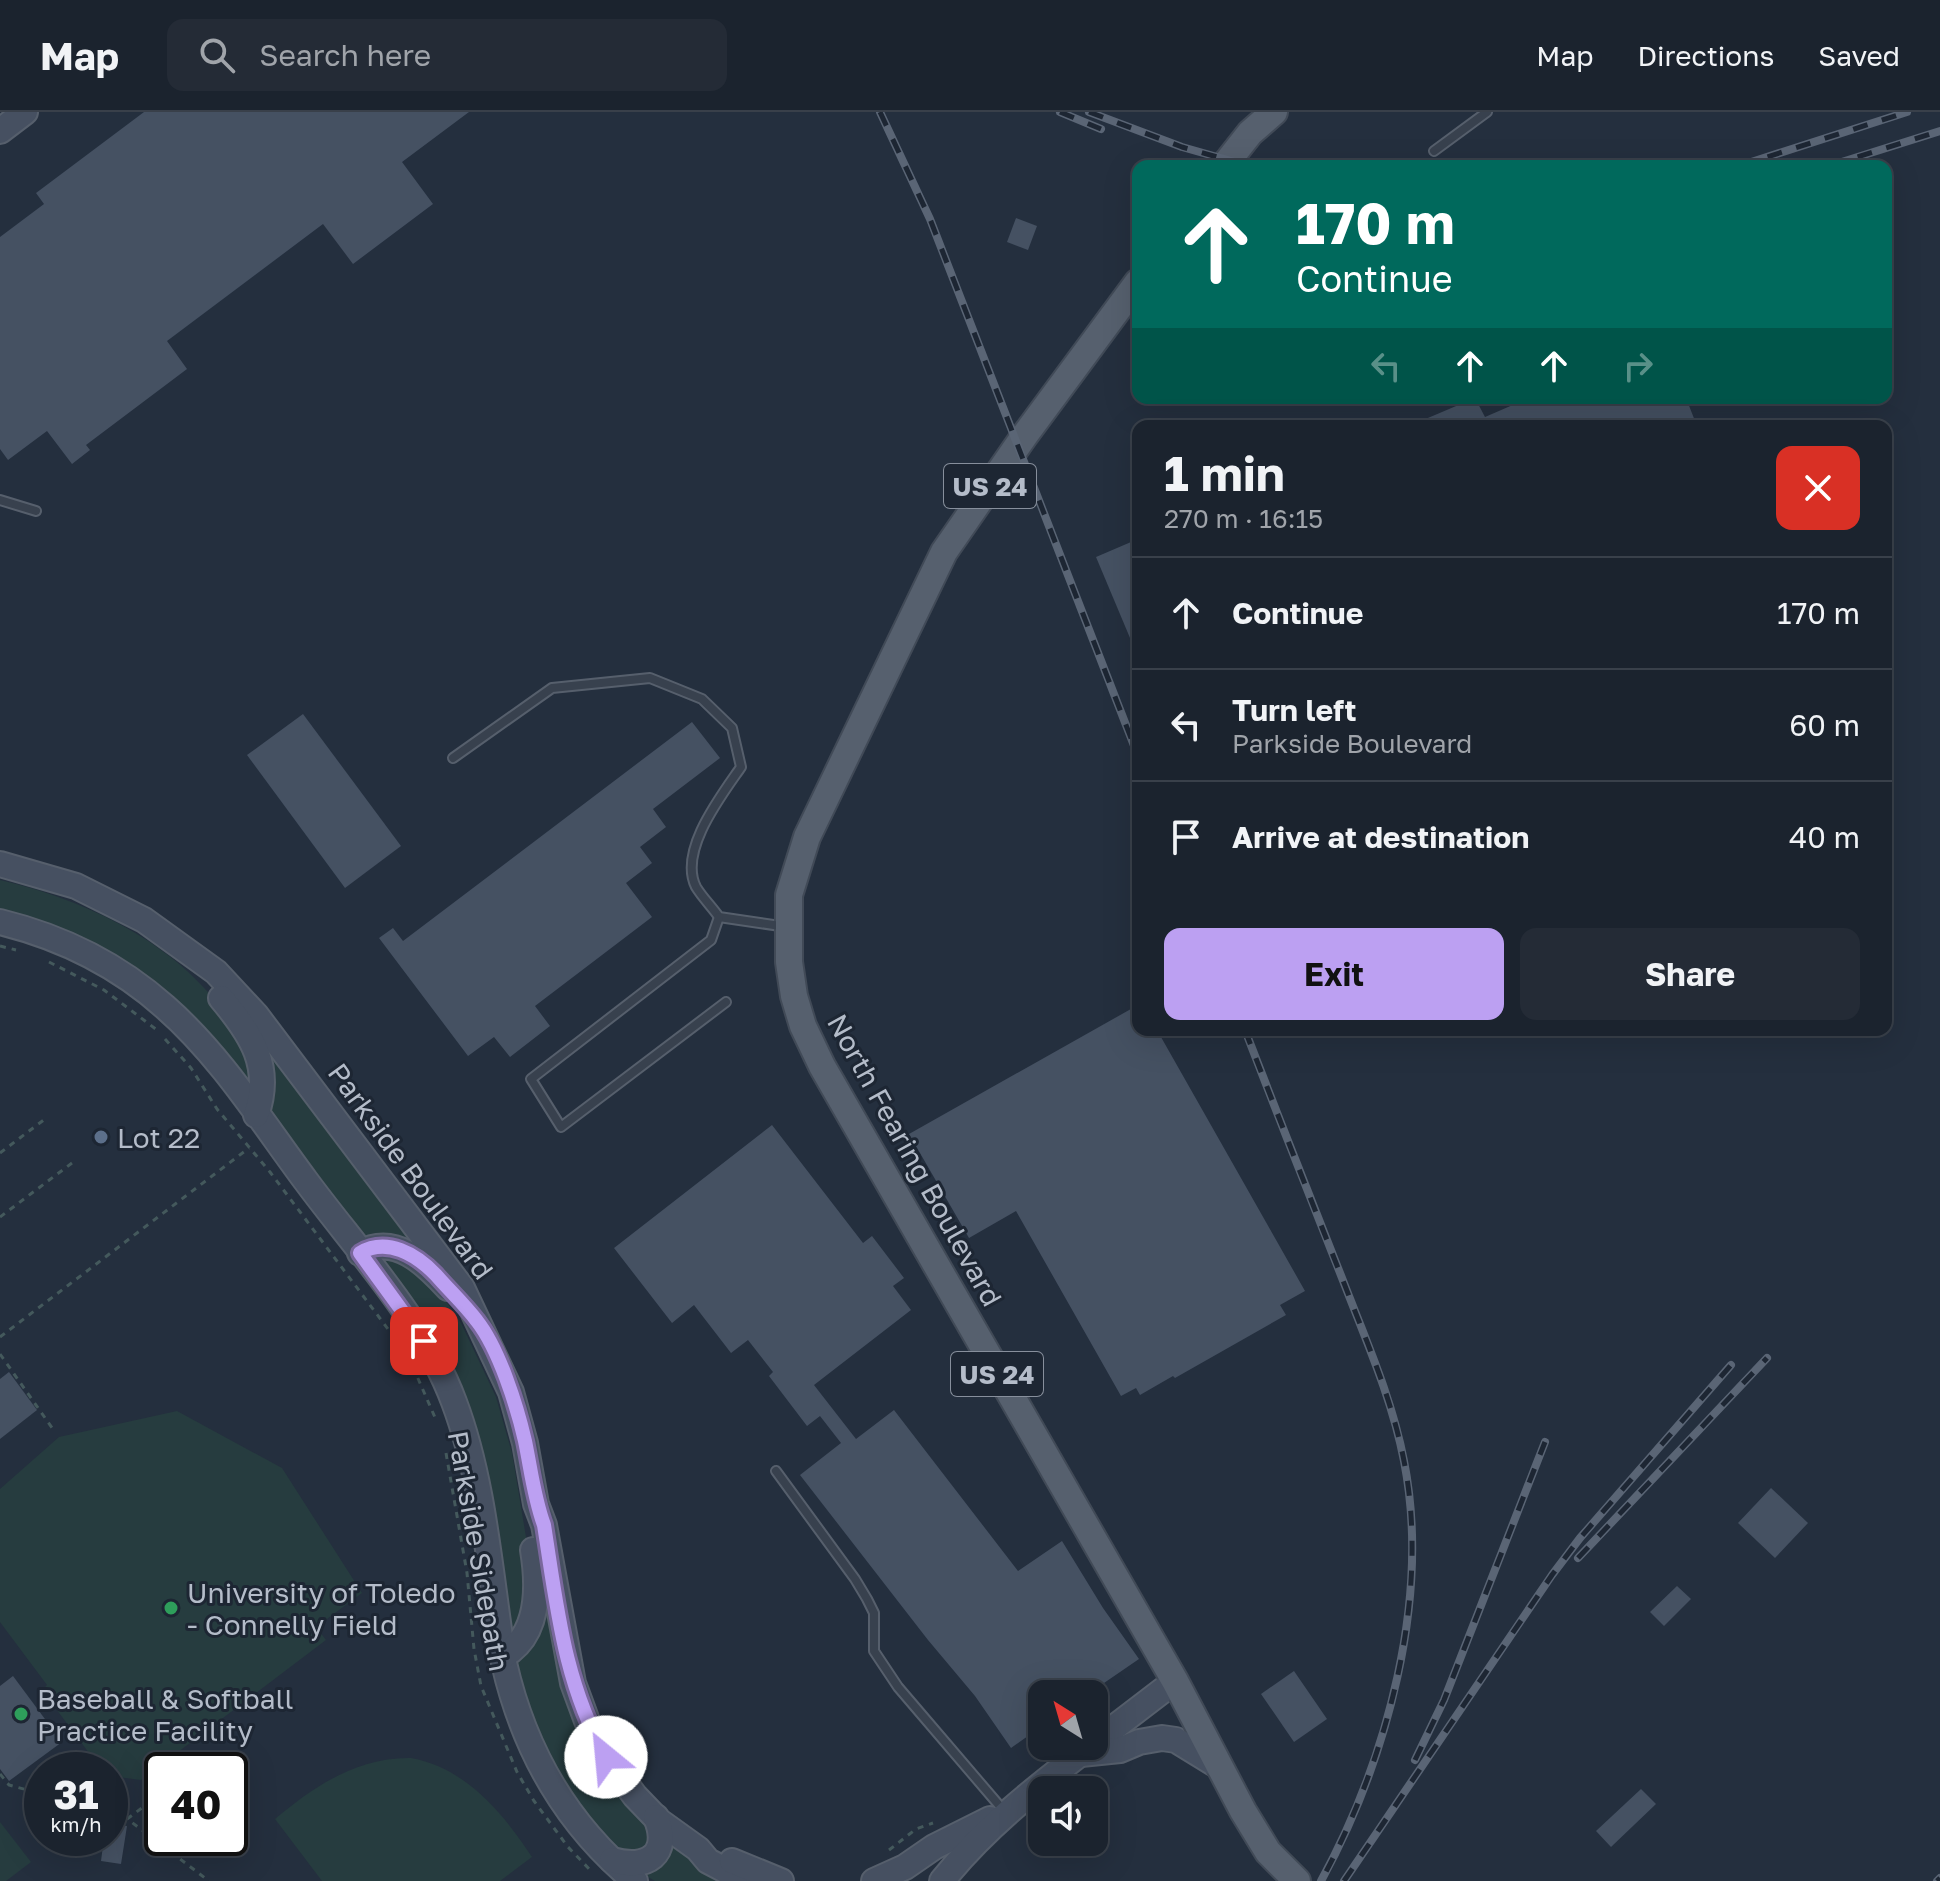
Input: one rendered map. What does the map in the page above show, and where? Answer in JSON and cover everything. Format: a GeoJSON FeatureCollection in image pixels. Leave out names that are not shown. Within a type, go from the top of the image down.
{"type":"FeatureCollection","features":[{"type":"Feature","properties":{"kind":"main road"},"geometry":{"type":"LineString","coordinates":[[1229,160],[1250,133],[1273,112]]}},
{"type":"Feature","properties":{"kind":"main road","name":"North Fearing Boulevard"},"geometry":{"type":"LineString","coordinates":[[1132,290],[1025,435],[944,552],[807,837],[789,895],[787,927],[794,996],[803,1026],[822,1066],[1175,1681]]}},
{"type":"Feature","properties":{"kind":"main road","name":"US 24"},"geometry":{"type":"LineString","coordinates":[[1175,1681],[1268,1852],[1297,1881]]}},
{"type":"Feature","properties":{"kind":"street","name":"Parkside Boulevard"},"geometry":{"type":"LineString","coordinates":[[0,864],[52,877],[86,890],[144,920],[216,972],[279,1044],[441,1257],[462,1288],[479,1322],[516,1409],[536,1504],[544,1525],[566,1655],[581,1706],[596,1739],[615,1770],[656,1817],[698,1849],[708,1861],[746,1881]]}},
{"type":"Feature","properties":{"kind":"street"},"geometry":{"type":"LineString","coordinates":[[0,922],[73,947],[114,969],[148,993],[192,1033],[424,1341],[458,1413],[475,1479],[503,1656],[520,1720],[539,1765],[607,1871],[635,1881]]}},
{"type":"Feature","properties":{"kind":"street"},"geometry":{"type":"LineString","coordinates":[[176,942],[237,1017],[254,1048],[264,1080],[256,1115]]}},
{"type":"Feature","properties":{"kind":"street"},"geometry":{"type":"LineString","coordinates":[[360,1253],[378,1246],[396,1248],[417,1258],[479,1322]]}},
{"type":"Feature","properties":{"kind":"street"},"geometry":{"type":"LineString","coordinates":[[503,1656],[522,1640],[533,1616],[536,1576],[530,1529],[536,1504]]}},
{"type":"Feature","properties":{"kind":"street"},"geometry":{"type":"LineString","coordinates":[[1108,1733],[1175,1681]]}},
{"type":"Feature","properties":{"kind":"street"},"geometry":{"type":"LineString","coordinates":[[1108,1749],[1120,1750],[1139,1742],[1162,1738],[1176,1740],[1220,1767]]}},
{"type":"Feature","properties":{"kind":"street"},"geometry":{"type":"LineString","coordinates":[[942,1881],[1007,1810],[1072,1760]]}},
{"type":"Feature","properties":{"kind":"street"},"geometry":{"type":"LineString","coordinates":[[874,1881],[1007,1810]]}},
{"type":"Feature","properties":{"kind":"street"},"geometry":{"type":"LineString","coordinates":[[607,1871],[640,1864],[652,1857],[661,1836],[656,1817]]}},
{"type":"Feature","properties":{"kind":"street"},"geometry":{"type":"LineString","coordinates":[[698,1849],[714,1852],[781,1881]]}},
{"type":"Feature","properties":{"kind":"lane"},"geometry":{"type":"LineString","coordinates":[[1434,151],[1487,112]]}},
{"type":"Feature","properties":{"kind":"lane"},"geometry":{"type":"LineString","coordinates":[[0,500],[36,511]]}},
{"type":"Feature","properties":{"kind":"lane"},"geometry":{"type":"LineString","coordinates":[[453,758],[552,688],[650,678],[702,699],[732,728],[741,767],[706,818],[691,865],[695,885],[719,917],[787,927]]}},
{"type":"Feature","properties":{"kind":"lane"},"geometry":{"type":"LineString","coordinates":[[719,917],[711,940],[531,1079],[561,1127],[726,1002]]}},
{"type":"Feature","properties":{"kind":"lane"},"geometry":{"type":"LineString","coordinates":[[776,1471],[867,1599],[874,1613],[874,1651],[898,1687],[1007,1810]]}},
{"type":"Feature","properties":{"kind":"path"},"geometry":{"type":"LineString","coordinates":[[0,946],[19,951]]}},
{"type":"Feature","properties":{"kind":"path"},"geometry":{"type":"LineString","coordinates":[[43,959],[104,990],[160,1033],[191,1068],[217,1109],[400,1344]]}},
{"type":"Feature","properties":{"kind":"path"},"geometry":{"type":"LineString","coordinates":[[0,1153],[45,1119]]}},
{"type":"Feature","properties":{"kind":"path"},"geometry":{"type":"LineString","coordinates":[[0,1337],[250,1148]]}},
{"type":"Feature","properties":{"kind":"path"},"geometry":{"type":"LineString","coordinates":[[0,1217],[76,1160]]}},
{"type":"Feature","properties":{"kind":"path"},"geometry":{"type":"LineString","coordinates":[[0,1354],[55,1432]]}},
{"type":"Feature","properties":{"kind":"path","name":"Parkside Sidepath"},"geometry":{"type":"LineString","coordinates":[[410,1361],[440,1430]]}},
{"type":"Feature","properties":{"kind":"path"},"geometry":{"type":"LineString","coordinates":[[0,1368],[7,1363]]}},
{"type":"Feature","properties":{"kind":"path","name":"Parkside Sidepath"},"geometry":{"type":"LineString","coordinates":[[445,1448],[481,1686],[517,1772],[534,1801],[568,1847],[607,1871]]}},
{"type":"Feature","properties":{"kind":"path"},"geometry":{"type":"LineString","coordinates":[[0,1774],[9,1785],[24,1789]]}},
{"type":"Feature","properties":{"kind":"path"},"geometry":{"type":"LineString","coordinates":[[128,1820],[209,1881]]}},
{"type":"Feature","properties":{"kind":"green space"},"geometry":{"type":"Polygon","coordinates":[[[0,880],[65,899],[97,913],[128,928],[183,968],[207,991],[242,1037],[248,1054],[252,1087],[198,1024],[0,911],[0,880]]]}},
{"type":"Feature","properties":{"kind":"green space"},"geometry":{"type":"Polygon","coordinates":[[[269,1051],[416,1243],[363,1237],[272,1118],[275,1090],[269,1051]]]}},
{"type":"Feature","properties":{"kind":"green space"},"geometry":{"type":"Polygon","coordinates":[[[384,1254],[427,1274],[461,1323],[496,1397],[512,1453],[528,1549],[528,1607],[512,1633],[480,1448],[463,1394],[381,1262],[380,1255],[384,1254]]]}},
{"type":"Feature","properties":{"kind":"green space","name":"University of Toledo - Connelly Field"},"geometry":{"type":"Polygon","coordinates":[[[177,1411],[282,1468],[362,1593],[316,1627],[326,1640],[178,1752],[144,1752],[144,1778],[141,1780],[128,1778],[128,1752],[88,1752],[42,1690],[47,1685],[0,1622],[0,1489],[59,1437],[177,1411]]]}},
{"type":"Feature","properties":{"kind":"green space"},"geometry":{"type":"Polygon","coordinates":[[[545,1612],[549,1617],[562,1687],[596,1763],[647,1824],[650,1847],[624,1856],[608,1842],[569,1793],[539,1737],[526,1705],[517,1664],[530,1647],[545,1612]]]}},
{"type":"Feature","properties":{"kind":"green space"},"geometry":{"type":"Polygon","coordinates":[[[411,1758],[431,1763],[466,1782],[509,1824],[532,1857],[500,1881],[322,1881],[275,1819],[305,1795],[355,1768],[373,1762],[411,1758]]]}},
{"type":"Feature","properties":{"kind":"green space"},"geometry":{"type":"Polygon","coordinates":[[[0,1822],[31,1862],[6,1881],[0,1881],[0,1822]]]}},
{"type":"Feature","properties":{"kind":"green space"},"geometry":{"type":"Polygon","coordinates":[[[672,1845],[733,1881],[655,1881],[648,1877],[647,1871],[672,1845]]]}},
{"type":"Feature","properties":{"kind":"building"},"geometry":{"type":"Polygon","coordinates":[[[144,112],[469,112],[402,162],[433,204],[353,264],[323,224],[167,341],[187,369],[86,445],[90,450],[72,464],[47,431],[8,460],[0,449],[0,237],[44,204],[36,193],[144,112]]]}},
{"type":"Feature","properties":{"kind":"building"},"geometry":{"type":"Polygon","coordinates":[[[1016,218],[1037,226],[1028,250],[1007,242],[1016,218]]]}},
{"type":"Feature","properties":{"kind":"building"},"geometry":{"type":"Polygon","coordinates":[[[1461,404],[1478,404],[1485,417],[1515,404],[1688,404],[1695,420],[1423,420],[1461,404]]]}},
{"type":"Feature","properties":{"kind":"building"},"geometry":{"type":"Polygon","coordinates":[[[1132,542],[1132,643],[1096,557],[1132,542]]]}},
{"type":"Feature","properties":{"kind":"building"},"geometry":{"type":"Polygon","coordinates":[[[303,714],[401,846],[345,888],[247,755],[303,714]]]}},
{"type":"Feature","properties":{"kind":"building"},"geometry":{"type":"Polygon","coordinates":[[[692,722],[720,758],[653,809],[666,827],[640,847],[652,863],[626,883],[652,917],[535,1006],[550,1026],[510,1057],[494,1037],[468,1056],[379,938],[393,928],[403,941],[692,722]]]}},
{"type":"Feature","properties":{"kind":"building"},"geometry":{"type":"Polygon","coordinates":[[[1132,1008],[1132,1036],[1160,1036],[1305,1291],[1280,1305],[1286,1315],[1175,1378],[1173,1376],[1140,1395],[1136,1388],[1121,1396],[1016,1211],[969,1238],[909,1134],[1132,1008]]]}},
{"type":"Feature","properties":{"kind":"building"},"geometry":{"type":"Polygon","coordinates":[[[772,1125],[863,1243],[872,1236],[904,1278],[893,1286],[911,1310],[814,1385],[856,1439],[894,1410],[1018,1571],[1062,1541],[1139,1659],[1108,1680],[1028,1680],[1028,1736],[1011,1748],[975,1696],[800,1475],[841,1443],[820,1416],[807,1426],[769,1376],[773,1372],[748,1340],[731,1353],[694,1305],[672,1323],[614,1248],[772,1125]]]}},
{"type":"Feature","properties":{"kind":"building"},"geometry":{"type":"Polygon","coordinates":[[[9,1372],[37,1410],[0,1439],[0,1379],[9,1372]]]}},
{"type":"Feature","properties":{"kind":"building"},"geometry":{"type":"Polygon","coordinates":[[[1771,1488],[1808,1523],[1775,1558],[1738,1523],[1771,1488]]]}},
{"type":"Feature","properties":{"kind":"building"},"geometry":{"type":"Polygon","coordinates":[[[1677,1586],[1691,1599],[1664,1626],[1650,1612],[1677,1586]]]}},
{"type":"Feature","properties":{"kind":"building"},"geometry":{"type":"Polygon","coordinates":[[[1294,1671],[1327,1719],[1294,1742],[1261,1694],[1294,1671]]]}},
{"type":"Feature","properties":{"kind":"building","name":"Baseball & Softball Practice Facility"},"geometry":{"type":"Polygon","coordinates":[[[13,1676],[62,1742],[48,1752],[24,1752],[24,1770],[9,1781],[0,1769],[0,1686],[13,1676]]]}},
{"type":"Feature","properties":{"kind":"building"},"geometry":{"type":"Polygon","coordinates":[[[1641,1789],[1656,1804],[1611,1847],[1596,1831],[1641,1789]]]}},
{"type":"Feature","properties":{"kind":"building"},"geometry":{"type":"Polygon","coordinates":[[[102,1856],[122,1856],[121,1864],[101,1861],[102,1856]]]}},
{"type":"Feature","properties":{"kind":"railway"},"geometry":{"type":"LineString","coordinates":[[880,112],[930,219],[1132,741]]}},
{"type":"Feature","properties":{"kind":"railway"},"geometry":{"type":"LineString","coordinates":[[1060,112],[1101,129]]}},
{"type":"Feature","properties":{"kind":"railway"},"geometry":{"type":"LineString","coordinates":[[1089,112],[1182,147],[1228,160]]}},
{"type":"Feature","properties":{"kind":"railway"},"geometry":{"type":"LineString","coordinates":[[1758,160],[1907,112]]}},
{"type":"Feature","properties":{"kind":"railway"},"geometry":{"type":"LineString","coordinates":[[1848,160],[1940,131]]}},
{"type":"Feature","properties":{"kind":"railway"},"geometry":{"type":"LineString","coordinates":[[1247,1036],[1385,1391],[1404,1461],[1411,1513],[1412,1567],[1407,1622],[1397,1677],[1366,1784],[1321,1881]]}},
{"type":"Feature","properties":{"kind":"railway"},"geometry":{"type":"LineString","coordinates":[[1578,1558],[1767,1358]]}},
{"type":"Feature","properties":{"kind":"railway"},"geometry":{"type":"LineString","coordinates":[[1344,1881],[1552,1575],[1580,1538],[1731,1365]]}},
{"type":"Feature","properties":{"kind":"railway"},"geometry":{"type":"LineString","coordinates":[[1415,1760],[1444,1700],[1545,1442]]}},
{"type":"Feature","properties":{"kind":"railway"},"geometry":{"type":"LineString","coordinates":[[1937,1881],[1940,1878]]}},
{"type":"Feature","properties":{"kind":"place","name":"Lot 22"},"geometry":{"type":"Point","coordinates":[101,1137]}},
{"type":"Feature","properties":{"kind":"place","name":"University of Toledo - Connelly Field"},"geometry":{"type":"Point","coordinates":[171,1608]}},
{"type":"Feature","properties":{"kind":"place","name":"Baseball & Softball Practice Facility"},"geometry":{"type":"Point","coordinates":[21,1714]}},
{"type":"Feature","properties":{"kind":"route"},"geometry":{"type":"LineString","coordinates":[[424,1341],[360,1253],[378,1246],[396,1248],[417,1258],[479,1322],[498,1360],[511,1392],[525,1443],[536,1504],[544,1525],[573,1683],[587,1721],[606,1757]]}}]}
